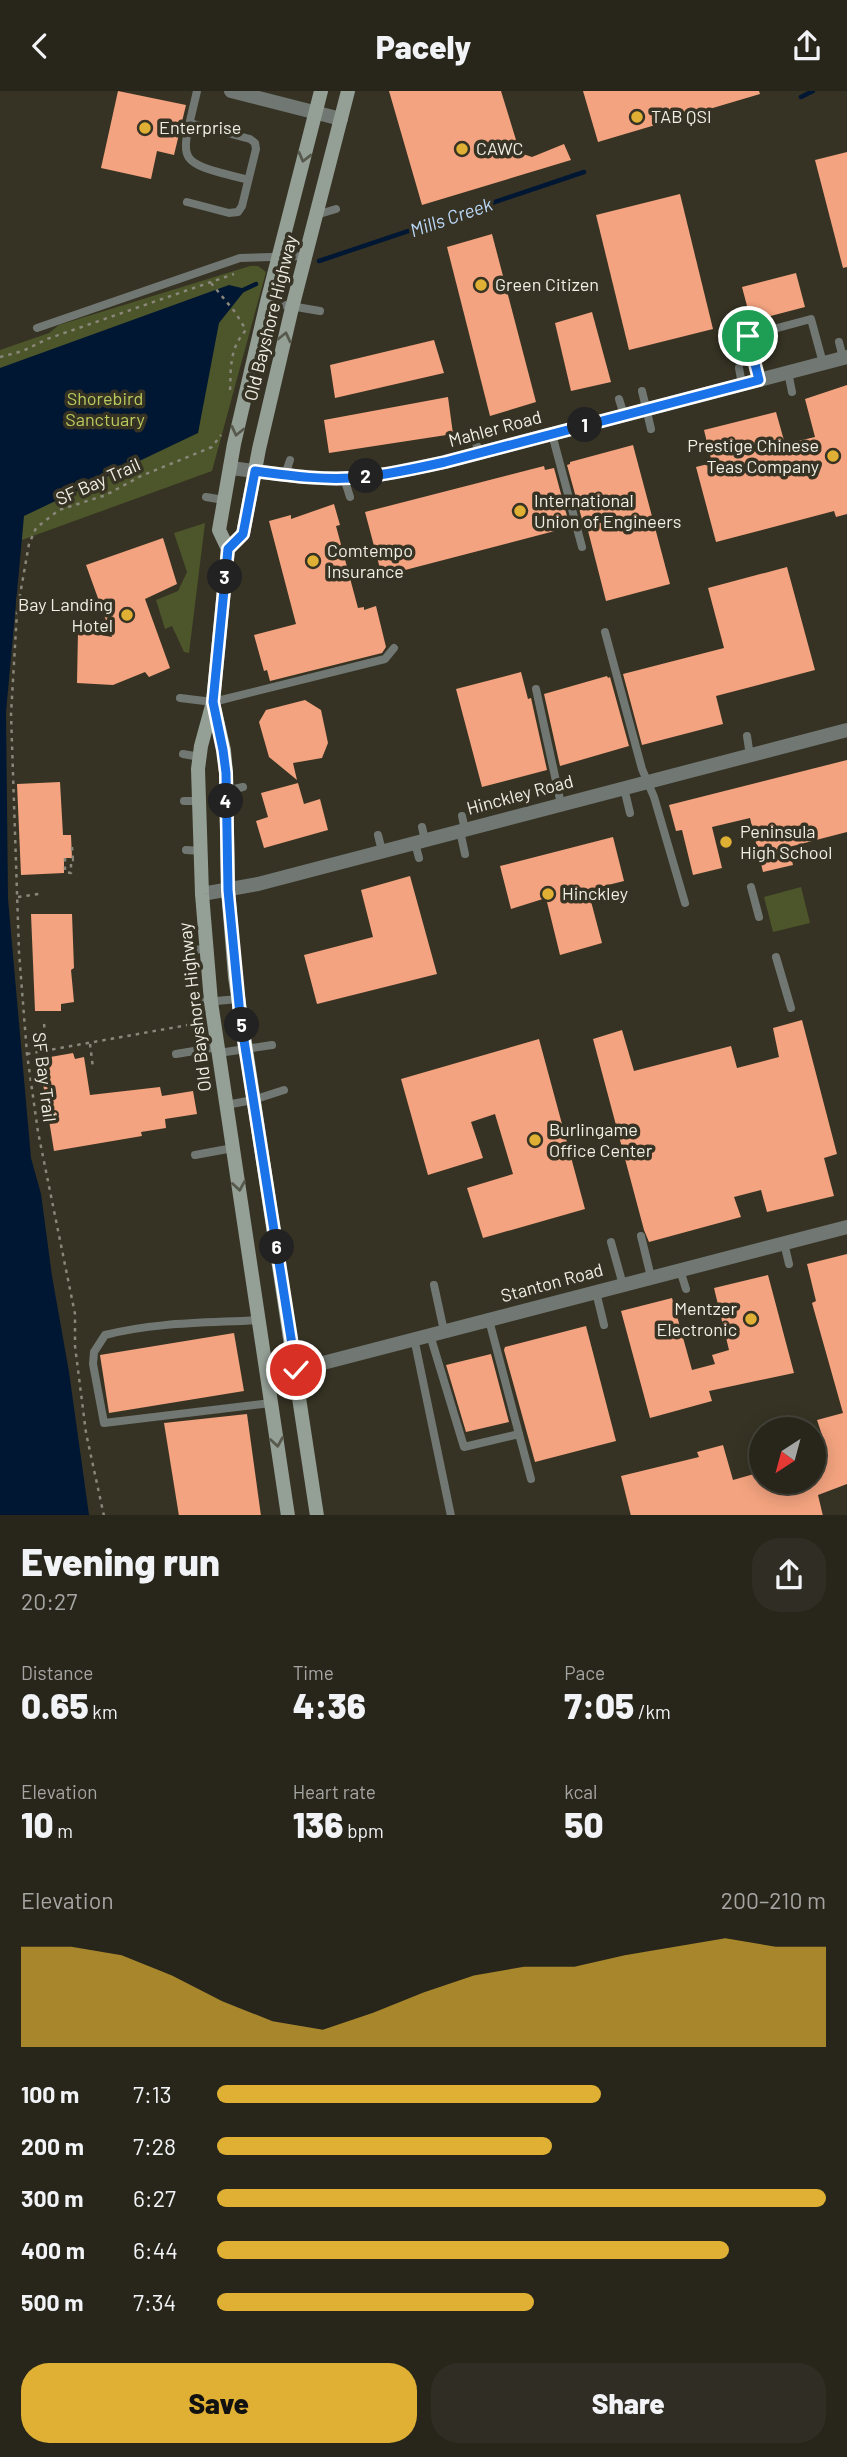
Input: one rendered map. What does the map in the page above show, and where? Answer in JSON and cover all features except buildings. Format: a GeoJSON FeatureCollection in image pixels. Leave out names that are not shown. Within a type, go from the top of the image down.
{"type":"FeatureCollection","features":[{"type":"Feature","properties":{"kind":"main road","name":"Old Bayshore Highway"},"geometry":{"type":"LineString","coordinates":[[288,1515],[214,1020],[199,949],[202,894],[194,850],[191,801],[213,702],[228,549],[219,530],[224,500],[267,302],[321,91]]}},
{"type":"Feature","properties":{"kind":"main road","name":"Old Bayshore Highway"},"geometry":{"type":"LineString","coordinates":[[228,549],[243,534],[293,306],[348,91]]}},
{"type":"Feature","properties":{"kind":"main road","name":"Old Bayshore Highway"},"geometry":{"type":"LineString","coordinates":[[213,702],[223,750],[228,890],[238,999],[317,1515]]}},
{"type":"Feature","properties":{"kind":"street"},"geometry":{"type":"LineString","coordinates":[[232,91],[277,97],[315,113],[341,119]]}},
{"type":"Feature","properties":{"kind":"street","name":"Mahler Road"},"geometry":{"type":"LineString","coordinates":[[230,468],[285,475],[344,478],[407,470],[479,453],[561,427],[624,415],[845,357]]}},
{"type":"Feature","properties":{"kind":"street","name":"Hinckley Road"},"geometry":{"type":"LineString","coordinates":[[202,894],[258,884],[420,842],[462,826],[561,804],[847,730]]}},
{"type":"Feature","properties":{"kind":"street","name":"Stanton Road"},"geometry":{"type":"LineString","coordinates":[[267,1374],[296,1370],[847,1227]]}},
{"type":"Feature","properties":{"kind":"lane"},"geometry":{"type":"LineString","coordinates":[[197,91],[184,147],[185,153],[193,163],[248,180]]}},
{"type":"Feature","properties":{"kind":"lane"},"geometry":{"type":"LineString","coordinates":[[187,202],[234,214],[242,206],[256,149],[253,140],[190,123]]}},
{"type":"Feature","properties":{"kind":"lane"},"geometry":{"type":"LineString","coordinates":[[316,215],[336,209]]}},
{"type":"Feature","properties":{"kind":"lane"},"geometry":{"type":"LineString","coordinates":[[37,328],[240,258],[306,256]]}},
{"type":"Feature","properties":{"kind":"lane"},"geometry":{"type":"LineString","coordinates":[[267,302],[320,311]]}},
{"type":"Feature","properties":{"kind":"lane"},"geometry":{"type":"LineString","coordinates":[[759,380],[748,336],[811,319],[823,363]]}},
{"type":"Feature","properties":{"kind":"lane"},"geometry":{"type":"LineString","coordinates":[[839,342],[845,357]]}},
{"type":"Feature","properties":{"kind":"lane"},"geometry":{"type":"LineString","coordinates":[[738,368],[742,384]]}},
{"type":"Feature","properties":{"kind":"lane"},"geometry":{"type":"LineString","coordinates":[[788,372],[792,392]]}},
{"type":"Feature","properties":{"kind":"lane"},"geometry":{"type":"LineString","coordinates":[[642,391],[651,429]]}},
{"type":"Feature","properties":{"kind":"lane"},"geometry":{"type":"LineString","coordinates":[[619,399],[624,415]]}},
{"type":"Feature","properties":{"kind":"lane"},"geometry":{"type":"LineString","coordinates":[[561,427],[582,547]]}},
{"type":"Feature","properties":{"kind":"lane"},"geometry":{"type":"LineString","coordinates":[[474,436],[479,453]]}},
{"type":"Feature","properties":{"kind":"lane"},"geometry":{"type":"LineString","coordinates":[[285,475],[290,460]]}},
{"type":"Feature","properties":{"kind":"lane"},"geometry":{"type":"LineString","coordinates":[[344,478],[351,497]]}},
{"type":"Feature","properties":{"kind":"lane"},"geometry":{"type":"LineString","coordinates":[[206,497],[224,500]]}},
{"type":"Feature","properties":{"kind":"lane"},"geometry":{"type":"LineString","coordinates":[[605,632],[642,769],[649,782],[685,903]]}},
{"type":"Feature","properties":{"kind":"lane"},"geometry":{"type":"LineString","coordinates":[[180,698],[213,702],[384,659],[394,648]]}},
{"type":"Feature","properties":{"kind":"lane"},"geometry":{"type":"LineString","coordinates":[[536,689],[561,804]]}},
{"type":"Feature","properties":{"kind":"lane"},"geometry":{"type":"LineString","coordinates":[[747,736],[750,756]]}},
{"type":"Feature","properties":{"kind":"lane"},"geometry":{"type":"LineString","coordinates":[[183,754],[200,757]]}},
{"type":"Feature","properties":{"kind":"lane"},"geometry":{"type":"LineString","coordinates":[[226,792],[243,787]]}},
{"type":"Feature","properties":{"kind":"lane"},"geometry":{"type":"LineString","coordinates":[[624,788],[630,813]]}},
{"type":"Feature","properties":{"kind":"lane"},"geometry":{"type":"LineString","coordinates":[[462,826],[465,854]]}},
{"type":"Feature","properties":{"kind":"lane"},"geometry":{"type":"LineString","coordinates":[[378,835],[382,851]]}},
{"type":"Feature","properties":{"kind":"lane"},"geometry":{"type":"LineString","coordinates":[[751,887],[759,917]]}},
{"type":"Feature","properties":{"kind":"lane"},"geometry":{"type":"LineString","coordinates":[[776,957],[791,1008]]}},
{"type":"Feature","properties":{"kind":"lane"},"geometry":{"type":"LineString","coordinates":[[194,1003],[238,999]]}},
{"type":"Feature","properties":{"kind":"lane"},"geometry":{"type":"LineString","coordinates":[[176,1054],[272,1045]]}},
{"type":"Feature","properties":{"kind":"lane"},"geometry":{"type":"LineString","coordinates":[[226,1104],[253,1100],[284,1090]]}},
{"type":"Feature","properties":{"kind":"lane"},"geometry":{"type":"LineString","coordinates":[[195,1156],[233,1148]]}},
{"type":"Feature","properties":{"kind":"lane"},"geometry":{"type":"LineString","coordinates":[[641,1235],[651,1277]]}},
{"type":"Feature","properties":{"kind":"lane"},"geometry":{"type":"LineString","coordinates":[[611,1242],[623,1285]]}},
{"type":"Feature","properties":{"kind":"lane"},"geometry":{"type":"LineString","coordinates":[[784,1243],[789,1264]]}},
{"type":"Feature","properties":{"kind":"lane"},"geometry":{"type":"LineString","coordinates":[[680,1270],[686,1289]]}},
{"type":"Feature","properties":{"kind":"lane"},"geometry":{"type":"LineString","coordinates":[[434,1285],[437,1333],[464,1447],[519,1434]]}},
{"type":"Feature","properties":{"kind":"lane"},"geometry":{"type":"LineString","coordinates":[[596,1292],[604,1325]]}},
{"type":"Feature","properties":{"kind":"lane"},"geometry":{"type":"LineString","coordinates":[[489,1319],[531,1479]]}},
{"type":"Feature","properties":{"kind":"lane"},"geometry":{"type":"LineString","coordinates":[[259,1320],[178,1323],[105,1335],[94,1352],[93,1364],[104,1423],[271,1403]]}},
{"type":"Feature","properties":{"kind":"lane"},"geometry":{"type":"LineString","coordinates":[[414,1338],[451,1515]]}},
{"type":"Feature","properties":{"kind":"path"},"geometry":{"type":"LineString","coordinates":[[0,357],[23,351],[47,339],[240,271]]}},
{"type":"Feature","properties":{"kind":"path"},"geometry":{"type":"LineString","coordinates":[[211,283],[246,330],[236,341],[231,356],[230,403]]}},
{"type":"Feature","properties":{"kind":"path","name":"SF Bay Trail"},"geometry":{"type":"LineString","coordinates":[[104,1515],[86,1433],[75,1346],[75,1314],[38,1132],[27,1054],[17,897],[11,715],[17,612],[29,544],[36,528],[58,510],[106,495],[141,476],[212,447],[223,432]]}},
{"type":"Feature","properties":{"kind":"path"},"geometry":{"type":"LineString","coordinates":[[65,858],[65,872],[71,873],[72,847]]}},
{"type":"Feature","properties":{"kind":"path"},"geometry":{"type":"LineString","coordinates":[[17,897],[39,894]]}},
{"type":"Feature","properties":{"kind":"path"},"geometry":{"type":"LineString","coordinates":[[27,1054],[214,1020]]}},
{"type":"Feature","properties":{"kind":"path"},"geometry":{"type":"LineString","coordinates":[[44,1024],[48,1051]]}},
{"type":"Feature","properties":{"kind":"path"},"geometry":{"type":"LineString","coordinates":[[90,1043],[93,1068]]}},
{"type":"Feature","properties":{"kind":"green space","name":"Shorebird Sanctuary"},"geometry":{"type":"Polygon","coordinates":[[[250,266],[258,266],[266,272],[212,471],[22,540],[0,485],[0,350],[49,333],[59,325],[250,266]]]}},
{"type":"Feature","properties":{"kind":"green space"},"geometry":{"type":"Polygon","coordinates":[[[205,523],[189,653],[184,652],[172,626],[165,629],[156,600],[178,591],[187,572],[174,533],[205,523]]]}},
{"type":"Feature","properties":{"kind":"green space"},"geometry":{"type":"Polygon","coordinates":[[[801,887],[810,923],[773,932],[764,897],[801,887]]]}},
{"type":"Feature","properties":{"kind":"water"},"geometry":{"type":"Polygon","coordinates":[[[229,285],[246,289],[219,323],[198,433],[24,516],[6,712],[8,899],[31,1158],[41,1194],[89,1515],[0,1515],[0,368],[229,285]]]}},
{"type":"Feature","properties":{"kind":"waterway","name":"Mills Creek"},"geometry":{"type":"LineString","coordinates":[[801,97],[813,91]]}},
{"type":"Feature","properties":{"kind":"waterway","name":"Mills Creek"},"geometry":{"type":"LineString","coordinates":[[319,261],[584,172]]}},
{"type":"Feature","properties":{"kind":"waterway","name":"Mills Creek"},"geometry":{"type":"LineString","coordinates":[[241,291],[256,284]]}},
{"type":"Feature","properties":{"kind":"place","name":"TAB QSI"},"geometry":{"type":"Point","coordinates":[637,117]}},
{"type":"Feature","properties":{"kind":"place","name":"Enterprise"},"geometry":{"type":"Point","coordinates":[145,128]}},
{"type":"Feature","properties":{"kind":"place","name":"CAWC"},"geometry":{"type":"Point","coordinates":[462,149]}},
{"type":"Feature","properties":{"kind":"place","name":"Green Citizen"},"geometry":{"type":"Point","coordinates":[481,285]}},
{"type":"Feature","properties":{"kind":"place","name":"Prestige Chinese Teas Company"},"geometry":{"type":"Point","coordinates":[833,456]}},
{"type":"Feature","properties":{"kind":"place","name":"International Union of Engineers"},"geometry":{"type":"Point","coordinates":[520,511]}},
{"type":"Feature","properties":{"kind":"place","name":"Comtempo Insurance"},"geometry":{"type":"Point","coordinates":[313,561]}},
{"type":"Feature","properties":{"kind":"place","name":"Bay Landing Hotel"},"geometry":{"type":"Point","coordinates":[127,615]}},
{"type":"Feature","properties":{"kind":"place","name":"Peninsula High School"},"geometry":{"type":"Point","coordinates":[726,842]}},
{"type":"Feature","properties":{"kind":"place","name":"Hinckley"},"geometry":{"type":"Point","coordinates":[548,894]}},
{"type":"Feature","properties":{"kind":"place","name":"Burlingame Office Center"},"geometry":{"type":"Point","coordinates":[535,1140]}},
{"type":"Feature","properties":{"kind":"place","name":"Mentzer Electronic"},"geometry":{"type":"Point","coordinates":[751,1319]}},
{"type":"Feature","properties":{"kind":"route"},"geometry":{"type":"LineString","coordinates":[[296,1370],[235,977],[228,890],[226,773],[213,702],[228,549],[243,534],[255,471],[320,478],[364,477],[407,470],[759,380],[748,336]]}}]}
